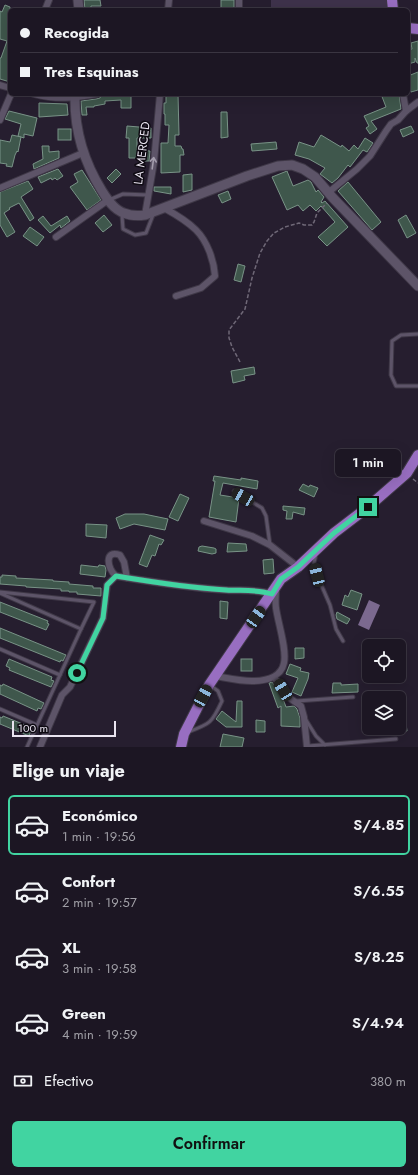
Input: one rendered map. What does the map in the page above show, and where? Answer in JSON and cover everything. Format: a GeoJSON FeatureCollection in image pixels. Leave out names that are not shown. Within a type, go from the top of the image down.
{"type":"FeatureCollection","features":[{"type":"Feature","properties":{"kind":"highway"},"geometry":{"type":"LineString","coordinates":[[181,747],[184,734],[212,681],[281,579],[298,567],[317,548],[408,473],[418,455]]}},
{"type":"Feature","properties":{"kind":"main road"},"geometry":{"type":"LineString","coordinates":[[75,96],[77,129],[89,169],[110,202],[122,213],[132,216],[150,214],[220,186],[278,166],[292,165],[303,169],[315,177],[418,286]]}},
{"type":"Feature","properties":{"kind":"street"},"geometry":{"type":"LineString","coordinates":[[0,120],[11,96]]}},
{"type":"Feature","properties":{"kind":"street"},"geometry":{"type":"LineString","coordinates":[[46,96],[58,98],[75,96]]}},
{"type":"Feature","properties":{"kind":"street","name":"LA MERCED"},"geometry":{"type":"LineString","coordinates":[[150,214],[148,195],[154,162],[160,96]]}},
{"type":"Feature","properties":{"kind":"street"},"geometry":{"type":"LineString","coordinates":[[403,96],[406,111]]}},
{"type":"Feature","properties":{"kind":"street"},"geometry":{"type":"LineString","coordinates":[[331,195],[370,156],[386,131],[406,111],[418,102]]}},
{"type":"Feature","properties":{"kind":"street"},"geometry":{"type":"LineString","coordinates":[[0,188],[83,153]]}},
{"type":"Feature","properties":{"kind":"street"},"geometry":{"type":"LineString","coordinates":[[56,237],[110,202]]}},
{"type":"Feature","properties":{"kind":"street"},"geometry":{"type":"LineString","coordinates":[[164,208],[196,229],[206,244],[214,265],[215,276],[201,288],[176,296]]}},
{"type":"Feature","properties":{"kind":"street"},"geometry":{"type":"LineString","coordinates":[[204,521],[252,536],[270,545],[298,567]]}},
{"type":"Feature","properties":{"kind":"street"},"geometry":{"type":"LineString","coordinates":[[127,578],[124,562],[120,555],[116,554],[110,556],[108,562],[110,569],[116,576],[127,578],[153,582],[226,590],[264,592],[274,591],[284,651],[284,664],[279,673],[268,679],[252,681],[212,681]]}},
{"type":"Feature","properties":{"kind":"street"},"geometry":{"type":"LineString","coordinates":[[40,747],[62,695],[70,687],[103,618],[107,585],[116,576]]}},
{"type":"Feature","properties":{"kind":"street"},"geometry":{"type":"LineString","coordinates":[[274,677],[288,697],[301,706],[304,717],[307,747]]}},
{"type":"Feature","properties":{"kind":"lane"},"geometry":{"type":"LineString","coordinates":[[110,202],[123,194],[148,195]]}},
{"type":"Feature","properties":{"kind":"lane"},"geometry":{"type":"LineString","coordinates":[[122,213],[123,229],[135,235],[146,233],[150,214]]}},
{"type":"Feature","properties":{"kind":"lane"},"geometry":{"type":"LineString","coordinates":[[418,334],[401,335],[392,341],[391,368],[391,375],[396,386],[418,386]]}},
{"type":"Feature","properties":{"kind":"lane"},"geometry":{"type":"LineString","coordinates":[[234,492],[262,508],[266,516],[270,545]]}},
{"type":"Feature","properties":{"kind":"lane"},"geometry":{"type":"LineString","coordinates":[[317,548],[314,563],[317,575],[330,605],[336,629],[343,641]]}},
{"type":"Feature","properties":{"kind":"lane"},"geometry":{"type":"LineString","coordinates":[[0,593],[94,602],[80,629],[27,747]]}},
{"type":"Feature","properties":{"kind":"lane"},"geometry":{"type":"LineString","coordinates":[[0,593],[80,629]]}},
{"type":"Feature","properties":{"kind":"lane"},"geometry":{"type":"LineString","coordinates":[[0,649],[60,675]]}},
{"type":"Feature","properties":{"kind":"lane"},"geometry":{"type":"LineString","coordinates":[[184,734],[208,724],[215,715],[222,701],[212,681]]}},
{"type":"Feature","properties":{"kind":"lane"},"geometry":{"type":"LineString","coordinates":[[296,702],[353,697]]}},
{"type":"Feature","properties":{"kind":"lane"},"geometry":{"type":"LineString","coordinates":[[0,709],[37,725]]}},
{"type":"Feature","properties":{"kind":"lane"},"geometry":{"type":"LineString","coordinates":[[304,717],[316,736],[325,745]]}},
{"type":"Feature","properties":{"kind":"lane"},"geometry":{"type":"LineString","coordinates":[[307,747],[396,739]]}},
{"type":"Feature","properties":{"kind":"path"},"geometry":{"type":"LineString","coordinates":[[240,362],[232,347],[229,338],[229,330],[245,309],[252,278],[260,253],[274,233],[285,227],[299,223],[304,225],[312,225],[316,218],[316,213],[331,195]]}},
{"type":"Feature","properties":{"kind":"shaded area"},"geometry":{"type":"Polygon","coordinates":[[[271,0],[388,0],[389,8],[271,8],[271,0]]]}},
{"type":"Feature","properties":{"kind":"shaded area"},"geometry":{"type":"Polygon","coordinates":[[[369,600],[380,605],[369,630],[358,625],[369,600]]]}},
{"type":"Feature","properties":{"kind":"building"},"geometry":{"type":"Polygon","coordinates":[[[84,0],[100,0],[101,6],[91,6],[91,8],[85,8],[84,0]]]}},
{"type":"Feature","properties":{"kind":"building"},"geometry":{"type":"Polygon","coordinates":[[[221,0],[234,0],[234,8],[221,8],[221,0]]]}},
{"type":"Feature","properties":{"kind":"building"},"geometry":{"type":"Polygon","coordinates":[[[5,5],[10,7],[8,8],[8,81],[0,79],[0,58],[7,41],[0,39],[0,11],[2,12],[5,5]]]}},
{"type":"Feature","properties":{"kind":"building"},"geometry":{"type":"Polygon","coordinates":[[[418,41],[418,63],[415,58],[415,62],[410,63],[410,50],[412,49],[411,43],[418,41]]]}},
{"type":"Feature","properties":{"kind":"building"},"geometry":{"type":"Polygon","coordinates":[[[418,72],[418,90],[411,92],[410,89],[410,75],[418,72]]]}},
{"type":"Feature","properties":{"kind":"building"},"geometry":{"type":"Polygon","coordinates":[[[101,96],[131,96],[131,108],[121,108],[121,100],[105,101],[105,104],[94,107],[86,107],[87,115],[82,115],[81,101],[100,98],[101,96]]]}},
{"type":"Feature","properties":{"kind":"building"},"geometry":{"type":"Polygon","coordinates":[[[166,96],[178,96],[179,135],[175,135],[175,146],[181,146],[184,155],[180,155],[180,172],[161,173],[161,143],[168,143],[169,125],[165,125],[164,114],[164,103],[166,103],[166,96]]]}},
{"type":"Feature","properties":{"kind":"building"},"geometry":{"type":"Polygon","coordinates":[[[382,96],[399,96],[401,109],[371,121],[377,129],[370,134],[366,128],[369,126],[364,116],[386,107],[382,96]]]}},
{"type":"Feature","properties":{"kind":"building"},"geometry":{"type":"Polygon","coordinates":[[[39,103],[67,104],[68,115],[39,117],[39,103]]]}},
{"type":"Feature","properties":{"kind":"building"},"geometry":{"type":"Polygon","coordinates":[[[9,111],[37,118],[33,136],[24,134],[24,138],[18,136],[21,124],[5,119],[9,111]]]}},
{"type":"Feature","properties":{"kind":"building"},"geometry":{"type":"Polygon","coordinates":[[[221,112],[227,112],[228,137],[221,138],[221,112]]]}},
{"type":"Feature","properties":{"kind":"building"},"geometry":{"type":"Polygon","coordinates":[[[127,126],[151,128],[151,138],[137,138],[137,150],[150,151],[149,161],[138,161],[138,158],[129,158],[129,138],[126,138],[127,126]]]}},
{"type":"Feature","properties":{"kind":"building"},"geometry":{"type":"Polygon","coordinates":[[[411,126],[414,132],[403,137],[400,130],[411,126]]]}},
{"type":"Feature","properties":{"kind":"building"},"geometry":{"type":"Polygon","coordinates":[[[58,129],[71,129],[71,140],[58,140],[58,129]]]}},
{"type":"Feature","properties":{"kind":"building"},"geometry":{"type":"Polygon","coordinates":[[[12,135],[21,137],[18,152],[17,151],[15,155],[12,167],[6,166],[7,164],[0,163],[0,140],[10,142],[12,135]]]}},
{"type":"Feature","properties":{"kind":"building"},"geometry":{"type":"Polygon","coordinates":[[[321,135],[341,147],[342,145],[349,151],[354,145],[358,149],[365,138],[373,143],[367,152],[363,150],[350,167],[348,165],[332,183],[320,174],[325,168],[309,159],[295,155],[299,142],[314,147],[321,135]]]}},
{"type":"Feature","properties":{"kind":"building"},"geometry":{"type":"Polygon","coordinates":[[[276,142],[277,149],[252,151],[251,144],[276,142]]]}},
{"type":"Feature","properties":{"kind":"building"},"geometry":{"type":"Polygon","coordinates":[[[42,146],[49,146],[49,152],[59,151],[59,158],[34,169],[33,164],[43,159],[42,146]]]}},
{"type":"Feature","properties":{"kind":"building"},"geometry":{"type":"Polygon","coordinates":[[[58,169],[63,176],[57,180],[55,178],[52,180],[51,178],[41,183],[38,177],[58,169]]]}},
{"type":"Feature","properties":{"kind":"building"},"geometry":{"type":"Polygon","coordinates":[[[116,169],[121,174],[112,183],[107,178],[116,169]]]}},
{"type":"Feature","properties":{"kind":"building"},"geometry":{"type":"Polygon","coordinates":[[[82,170],[101,200],[87,210],[70,187],[78,182],[74,174],[82,170]]]}},
{"type":"Feature","properties":{"kind":"building"},"geometry":{"type":"Polygon","coordinates":[[[287,171],[293,186],[308,180],[311,182],[316,192],[318,190],[324,197],[321,202],[322,203],[325,201],[348,227],[327,246],[318,237],[335,222],[321,206],[316,211],[310,205],[303,211],[298,205],[287,210],[272,177],[287,171]]]}},
{"type":"Feature","properties":{"kind":"building"},"geometry":{"type":"Polygon","coordinates":[[[192,174],[192,190],[183,192],[183,175],[192,174]]]}},
{"type":"Feature","properties":{"kind":"building"},"geometry":{"type":"Polygon","coordinates":[[[28,181],[33,189],[21,197],[34,218],[30,221],[19,203],[9,208],[10,209],[4,213],[15,232],[7,237],[0,225],[0,192],[28,181]]]}},
{"type":"Feature","properties":{"kind":"building"},"geometry":{"type":"Polygon","coordinates":[[[348,182],[381,222],[372,230],[338,191],[348,182]]]}},
{"type":"Feature","properties":{"kind":"building"},"geometry":{"type":"Polygon","coordinates":[[[154,187],[171,187],[171,194],[154,191],[154,187]]]}},
{"type":"Feature","properties":{"kind":"building"},"geometry":{"type":"Polygon","coordinates":[[[228,191],[231,199],[222,203],[218,195],[228,191]]]}},
{"type":"Feature","properties":{"kind":"building"},"geometry":{"type":"Polygon","coordinates":[[[104,215],[112,225],[103,232],[95,223],[104,215]]]}},
{"type":"Feature","properties":{"kind":"building"},"geometry":{"type":"Polygon","coordinates":[[[406,215],[416,233],[407,238],[398,220],[406,215]]]}},
{"type":"Feature","properties":{"kind":"building"},"geometry":{"type":"Polygon","coordinates":[[[43,216],[51,226],[67,216],[70,221],[61,228],[60,225],[50,233],[38,220],[43,216]]]}},
{"type":"Feature","properties":{"kind":"building"},"geometry":{"type":"Polygon","coordinates":[[[30,227],[44,237],[37,246],[23,236],[30,227]]]}},
{"type":"Feature","properties":{"kind":"building"},"geometry":{"type":"Polygon","coordinates":[[[238,264],[245,266],[241,282],[234,280],[238,264]]]}},
{"type":"Feature","properties":{"kind":"building"},"geometry":{"type":"Polygon","coordinates":[[[254,367],[255,374],[244,376],[245,380],[233,383],[231,371],[254,367]]]}},
{"type":"Feature","properties":{"kind":"building"},"geometry":{"type":"Polygon","coordinates":[[[214,476],[258,481],[257,489],[223,483],[220,495],[239,498],[236,522],[209,517],[215,481],[213,481],[214,476]]]}},
{"type":"Feature","properties":{"kind":"building"},"geometry":{"type":"Polygon","coordinates":[[[303,484],[309,487],[310,485],[318,488],[314,497],[299,490],[303,484]]]}},
{"type":"Feature","properties":{"kind":"building"},"geometry":{"type":"Polygon","coordinates":[[[180,494],[189,498],[178,521],[169,517],[180,494]]]}},
{"type":"Feature","properties":{"kind":"building"},"geometry":{"type":"Polygon","coordinates":[[[283,506],[305,508],[304,515],[293,512],[292,519],[286,519],[287,511],[283,510],[283,506]]]}},
{"type":"Feature","properties":{"kind":"building"},"geometry":{"type":"Polygon","coordinates":[[[125,514],[144,514],[168,519],[165,530],[134,524],[120,529],[116,518],[125,514]]]}},
{"type":"Feature","properties":{"kind":"building"},"geometry":{"type":"Polygon","coordinates":[[[86,524],[107,525],[106,538],[86,536],[86,524]]]}},
{"type":"Feature","properties":{"kind":"building"},"geometry":{"type":"Polygon","coordinates":[[[150,535],[164,540],[161,545],[159,544],[155,556],[152,555],[147,567],[139,564],[150,535]]]}},
{"type":"Feature","properties":{"kind":"building"},"geometry":{"type":"Polygon","coordinates":[[[228,543],[246,544],[247,551],[227,552],[228,543]]]}},
{"type":"Feature","properties":{"kind":"building"},"geometry":{"type":"Polygon","coordinates":[[[202,546],[216,549],[216,553],[212,554],[198,551],[199,547],[202,546]]]}},
{"type":"Feature","properties":{"kind":"building"},"geometry":{"type":"Polygon","coordinates":[[[273,559],[274,573],[264,574],[263,560],[273,559]]]}},
{"type":"Feature","properties":{"kind":"building"},"geometry":{"type":"Polygon","coordinates":[[[81,565],[98,567],[99,565],[105,566],[105,577],[80,574],[81,565]]]}},
{"type":"Feature","properties":{"kind":"building"},"geometry":{"type":"Polygon","coordinates":[[[2,575],[16,576],[16,578],[53,580],[69,582],[69,584],[93,586],[93,588],[101,588],[101,596],[77,594],[77,592],[61,591],[61,589],[0,584],[0,577],[2,577],[2,575]]]}},
{"type":"Feature","properties":{"kind":"building"},"geometry":{"type":"Polygon","coordinates":[[[351,590],[362,594],[357,610],[342,605],[345,595],[348,597],[351,590]]]}},
{"type":"Feature","properties":{"kind":"building"},"geometry":{"type":"Polygon","coordinates":[[[220,601],[228,602],[227,619],[220,618],[220,601]]]}},
{"type":"Feature","properties":{"kind":"building"},"geometry":{"type":"Polygon","coordinates":[[[0,602],[48,621],[47,623],[49,624],[46,630],[0,612],[0,602]]]}},
{"type":"Feature","properties":{"kind":"building"},"geometry":{"type":"Polygon","coordinates":[[[337,612],[350,619],[347,624],[337,619],[337,612]]]}},
{"type":"Feature","properties":{"kind":"building"},"geometry":{"type":"Polygon","coordinates":[[[0,628],[66,655],[63,661],[61,660],[60,662],[0,638],[0,628]]]}},
{"type":"Feature","properties":{"kind":"building"},"geometry":{"type":"Polygon","coordinates":[[[295,648],[304,648],[304,658],[295,659],[295,648]]]}},
{"type":"Feature","properties":{"kind":"building"},"geometry":{"type":"Polygon","coordinates":[[[9,659],[52,677],[51,680],[54,681],[51,687],[9,670],[10,668],[6,666],[9,659]]]}},
{"type":"Feature","properties":{"kind":"building"},"geometry":{"type":"Polygon","coordinates":[[[241,659],[252,659],[252,671],[241,671],[241,659]]]}},
{"type":"Feature","properties":{"kind":"building"},"geometry":{"type":"Polygon","coordinates":[[[290,664],[301,668],[300,671],[309,673],[301,696],[292,692],[298,678],[286,674],[290,664]]]}},
{"type":"Feature","properties":{"kind":"building"},"geometry":{"type":"Polygon","coordinates":[[[272,682],[282,696],[286,707],[294,706],[297,709],[300,718],[300,727],[281,726],[281,706],[278,708],[269,683],[272,682]]]}},
{"type":"Feature","properties":{"kind":"building"},"geometry":{"type":"Polygon","coordinates":[[[333,683],[341,683],[341,685],[358,684],[358,692],[332,693],[333,683]]]}},
{"type":"Feature","properties":{"kind":"building"},"geometry":{"type":"Polygon","coordinates":[[[3,684],[44,703],[41,709],[38,708],[37,711],[0,694],[0,685],[2,686],[3,684]]]}},
{"type":"Feature","properties":{"kind":"building"},"geometry":{"type":"Polygon","coordinates":[[[237,701],[242,701],[242,727],[226,727],[216,719],[222,711],[236,722],[237,701]]]}},
{"type":"Feature","properties":{"kind":"building"},"geometry":{"type":"Polygon","coordinates":[[[3,716],[30,727],[28,729],[31,731],[29,736],[0,724],[0,717],[2,718],[3,716]]]}},
{"type":"Feature","properties":{"kind":"building"},"geometry":{"type":"Polygon","coordinates":[[[256,720],[265,721],[265,732],[256,732],[256,720]]]}},
{"type":"Feature","properties":{"kind":"building"},"geometry":{"type":"Polygon","coordinates":[[[223,734],[244,738],[242,747],[220,747],[223,734]]]}},
{"type":"Feature","properties":{"kind":"route"},"geometry":{"type":"LineString","coordinates":[[77,673],[103,618],[107,585],[116,576],[153,582],[272,594],[281,579],[298,567],[334,533],[368,507]]}}]}
